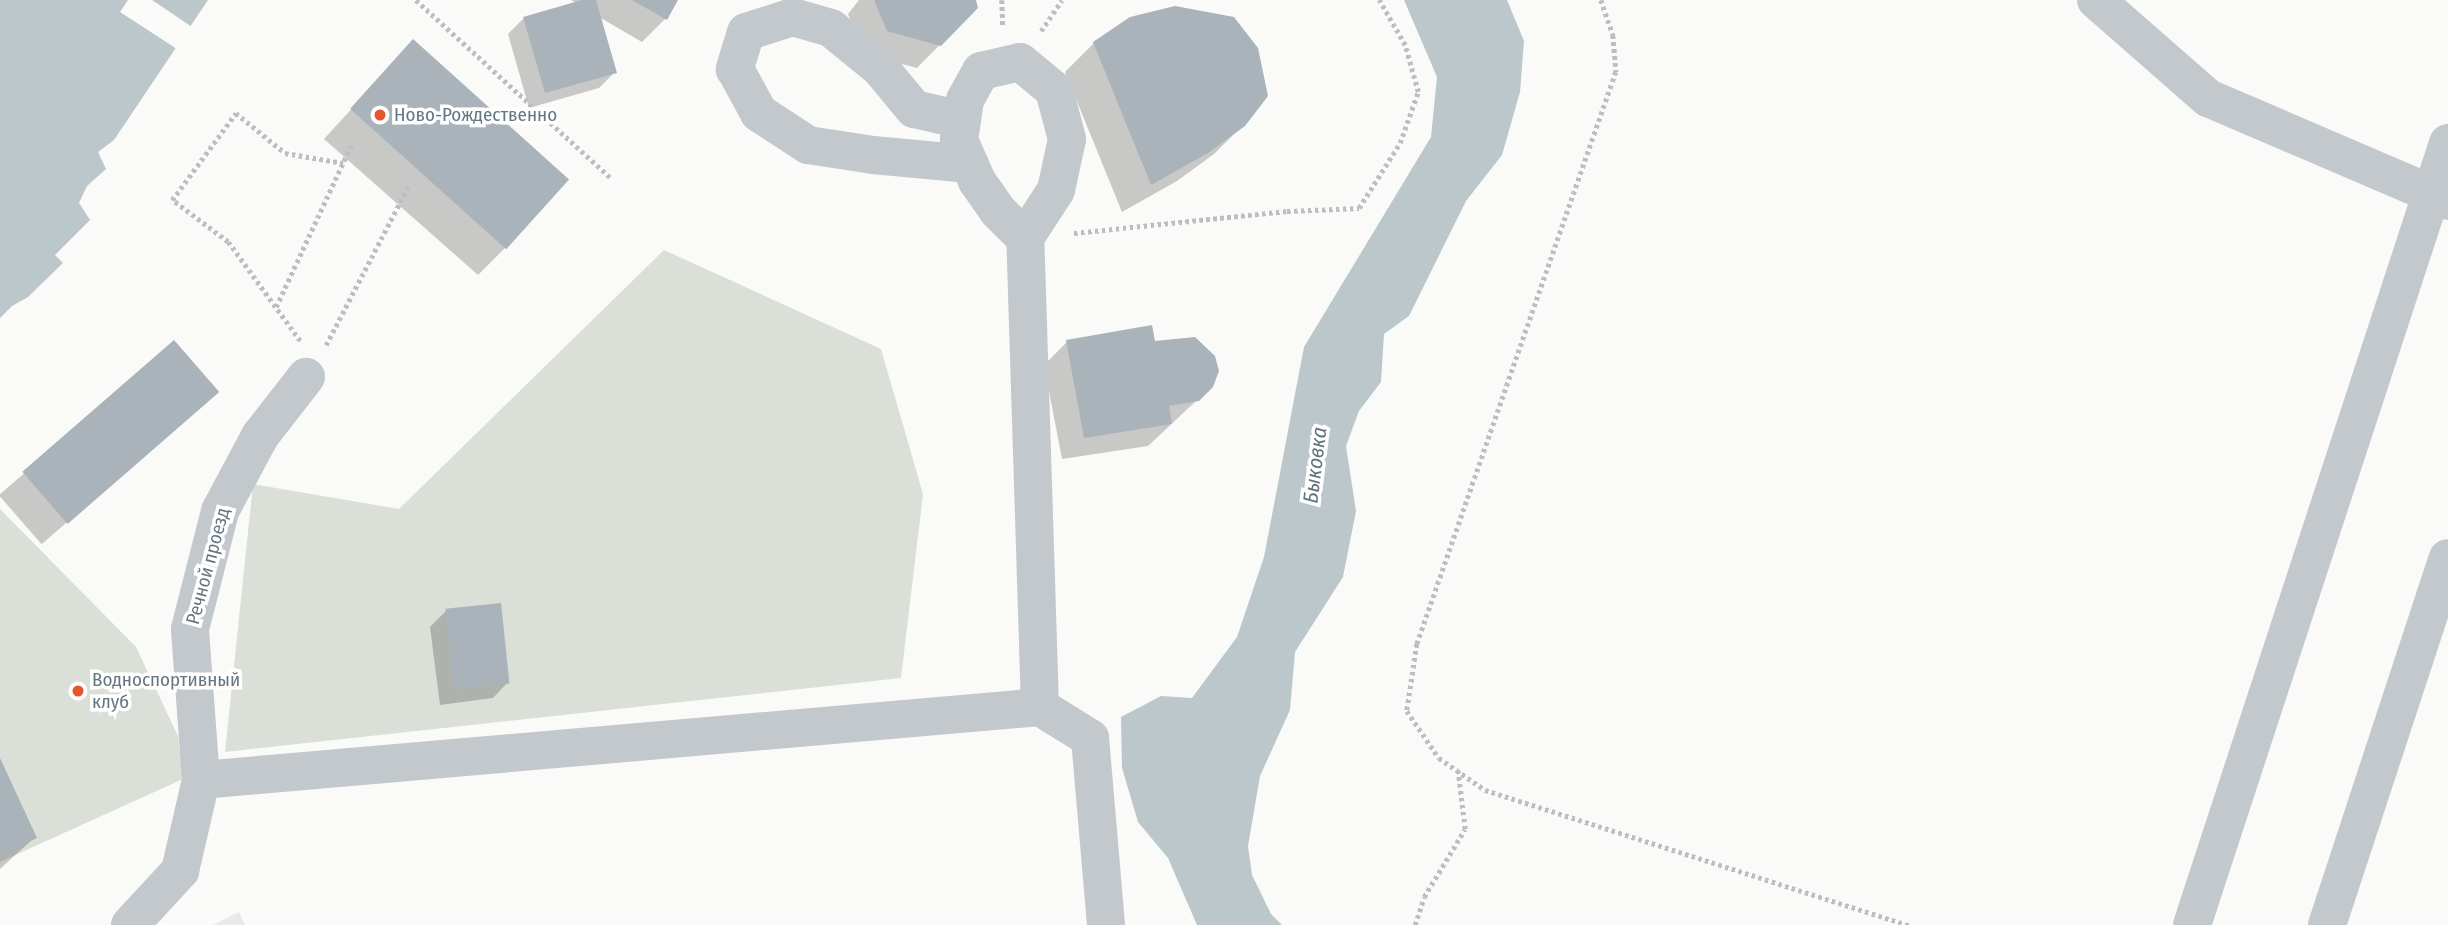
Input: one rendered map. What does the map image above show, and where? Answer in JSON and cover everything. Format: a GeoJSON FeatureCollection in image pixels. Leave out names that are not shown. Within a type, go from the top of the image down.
{"type":"FeatureCollection","features":[{"type":"Feature","properties":{"kind":"street"},"geometry":{"type":"LineString","coordinates":[[2096,0],[2208,98],[2439,198]]}},
{"type":"Feature","properties":{"kind":"street"},"geometry":{"type":"LineString","coordinates":[[962,120],[914,109],[880,68],[831,28],[793,17],[747,32],[735,69],[759,113],[808,145],[873,155],[970,164]]}},
{"type":"Feature","properties":{"kind":"street"},"geometry":{"type":"LineString","coordinates":[[1025,238],[997,209],[959,140],[965,100],[981,71],[1020,62],[1054,90],[1067,139],[1056,190],[1025,238],[1040,707]]}},
{"type":"Feature","properties":{"kind":"street"},"geometry":{"type":"LineString","coordinates":[[2192,925],[2439,198],[2448,143]]}},
{"type":"Feature","properties":{"kind":"street","name":"Речной проезд"},"geometry":{"type":"LineString","coordinates":[[130,925],[180,871],[201,780],[190,629],[220,511],[260,436],[311,371]]}},
{"type":"Feature","properties":{"kind":"street"},"geometry":{"type":"LineString","coordinates":[[2327,925],[2448,558]]}},
{"type":"Feature","properties":{"kind":"street"},"geometry":{"type":"LineString","coordinates":[[201,780],[1040,707],[1090,738],[1106,925]]}},
{"type":"Feature","properties":{"kind":"path"},"geometry":{"type":"LineString","coordinates":[[416,0],[610,177]]}},
{"type":"Feature","properties":{"kind":"path"},"geometry":{"type":"LineString","coordinates":[[1025,238],[1287,211],[1359,208],[1400,142],[1418,92],[1405,45],[1379,0]]}},
{"type":"Feature","properties":{"kind":"path"},"geometry":{"type":"LineString","coordinates":[[1601,0],[1614,35],[1616,72],[1417,644],[1407,711],[1439,758],[1485,790],[1909,925]]}},
{"type":"Feature","properties":{"kind":"path"},"geometry":{"type":"LineString","coordinates":[[311,371],[276,308],[229,242],[172,200],[236,113],[285,153],[343,163]]}},
{"type":"Feature","properties":{"kind":"path"},"geometry":{"type":"LineString","coordinates":[[276,308],[352,143]]}},
{"type":"Feature","properties":{"kind":"path"},"geometry":{"type":"LineString","coordinates":[[311,371],[408,187]]}},
{"type":"Feature","properties":{"kind":"path"},"geometry":{"type":"LineString","coordinates":[[1415,925],[1424,897],[1465,829],[1458,771]]}},
{"type":"Feature","properties":{"kind":"shaded area"},"geometry":{"type":"Polygon","coordinates":[[[664,250],[881,349],[923,494],[901,678],[225,752],[253,484],[399,509],[664,250]]]}},
{"type":"Feature","properties":{"kind":"shaded area","name":"Водноспортивный клуб"},"geometry":{"type":"Polygon","coordinates":[[[0,509],[136,647],[178,736],[183,779],[0,862],[0,509]]]}},
{"type":"Feature","properties":{"kind":"shaded area"},"geometry":{"type":"Polygon","coordinates":[[[239,912],[245,925],[213,925],[239,912]]]}},
{"type":"Feature","properties":{"kind":"water"},"geometry":{"type":"Polygon","coordinates":[[[0,0],[208,0],[114,140],[98,152],[106,169],[87,186],[79,203],[90,220],[55,255],[63,263],[28,297],[12,306],[0,318],[0,0]]]}},
{"type":"Feature","properties":{"kind":"water","name":"Быковка"},"geometry":{"type":"Polygon","coordinates":[[[1404,0],[1507,0],[1524,41],[1520,92],[1502,155],[1466,201],[1409,316],[1384,334],[1381,382],[1359,411],[1346,446],[1356,511],[1343,577],[1295,652],[1290,710],[1260,776],[1248,846],[1252,875],[1271,914],[1282,925],[1197,925],[1168,858],[1138,822],[1122,768],[1121,717],[1161,696],[1192,698],[1237,637],[1264,557],[1304,347],[1431,137],[1437,77],[1404,0]]]}},
{"type":"Feature","properties":{"kind":"pier"},"geometry":{"type":"Polygon","coordinates":[[[128,0],[152,0],[192,27],[177,49],[120,12],[128,0]]]}},
{"type":"Feature","properties":{"kind":"building"},"geometry":{"type":"Polygon","coordinates":[[[582,0],[596,0],[617,73],[545,93],[523,17],[582,0]]]}},
{"type":"Feature","properties":{"kind":"building"},"geometry":{"type":"Polygon","coordinates":[[[632,0],[678,0],[667,20],[632,0]]]}},
{"type":"Feature","properties":{"kind":"building"},"geometry":{"type":"Polygon","coordinates":[[[874,0],[976,0],[978,8],[941,46],[887,31],[874,0]]]}},
{"type":"Feature","properties":{"kind":"building"},"geometry":{"type":"Polygon","coordinates":[[[1175,6],[1234,17],[1258,48],[1268,96],[1245,126],[1208,153],[1151,185],[1093,42],[1130,17],[1175,6]]]}},
{"type":"Feature","properties":{"kind":"building"},"geometry":{"type":"Polygon","coordinates":[[[413,39],[569,180],[506,249],[350,109],[413,39]]]}},
{"type":"Feature","properties":{"kind":"building"},"geometry":{"type":"Polygon","coordinates":[[[1152,325],[1155,341],[1195,337],[1215,356],[1219,371],[1213,387],[1199,401],[1169,406],[1172,424],[1084,438],[1066,340],[1152,325]]]}},
{"type":"Feature","properties":{"kind":"building"},"geometry":{"type":"Polygon","coordinates":[[[174,340],[219,392],[68,524],[22,472],[174,340]]]}},
{"type":"Feature","properties":{"kind":"building"},"geometry":{"type":"Polygon","coordinates":[[[501,603],[509,684],[454,689],[445,609],[501,603]]]}},
{"type":"Feature","properties":{"kind":"building"},"geometry":{"type":"Polygon","coordinates":[[[0,758],[37,838],[0,855],[0,758]]]}},
{"type":"Feature","properties":{"kind":"place","name":"Ново-Рождественно"},"geometry":{"type":"Point","coordinates":[380,115]}},
{"type":"Feature","properties":{"kind":"place","name":"Водноспортивный клуб"},"geometry":{"type":"Point","coordinates":[78,691]}}]}
